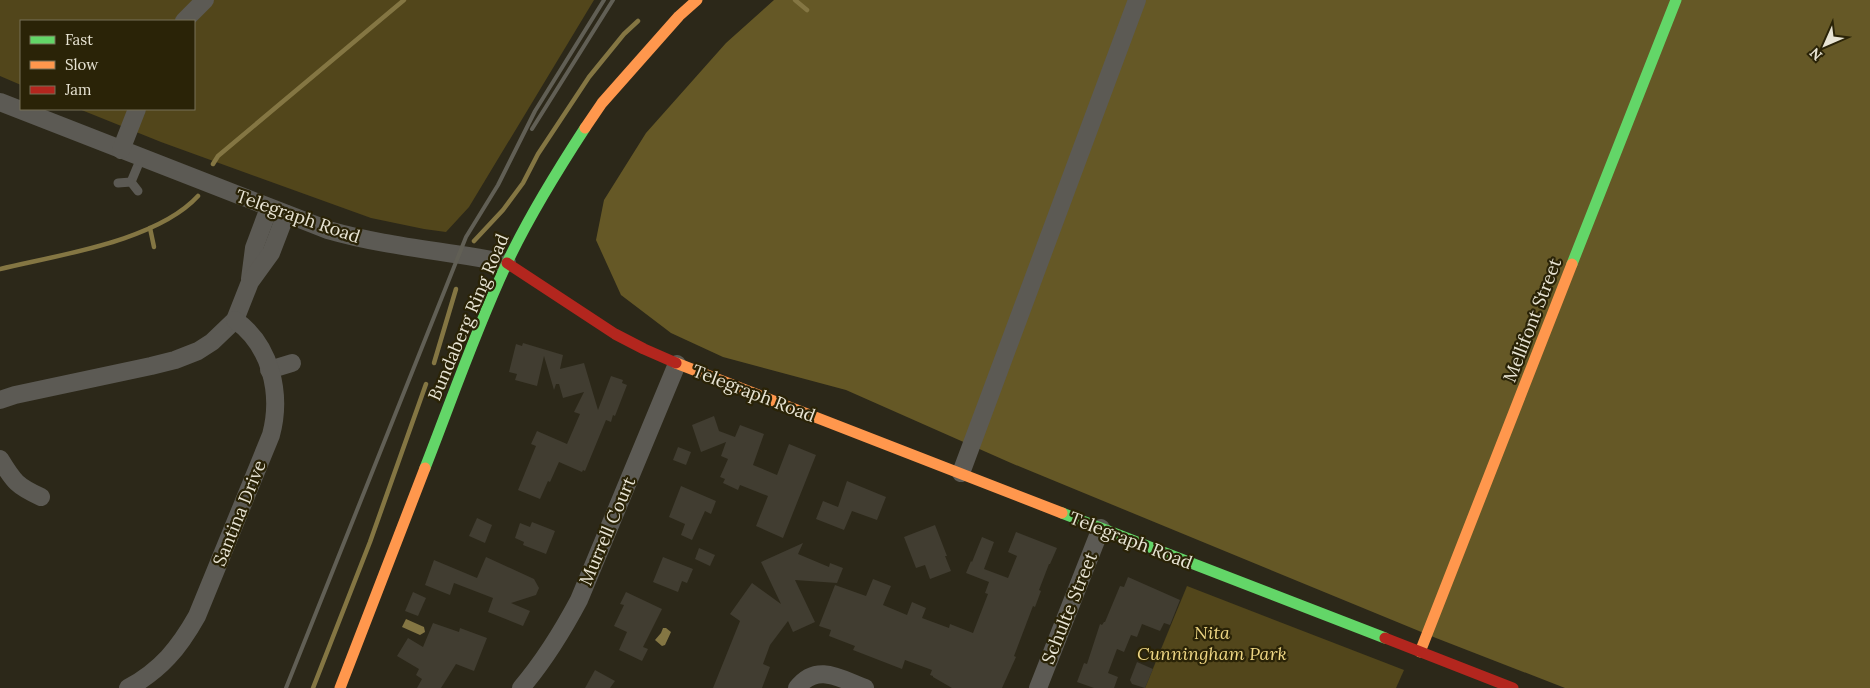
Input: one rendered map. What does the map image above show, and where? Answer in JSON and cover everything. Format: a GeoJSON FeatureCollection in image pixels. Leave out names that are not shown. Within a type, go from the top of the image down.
{"type":"FeatureCollection","features":[{"type":"Feature","properties":{"kind":"street"},"geometry":{"type":"LineString","coordinates":[[185,20],[205,0]]}},
{"type":"Feature","properties":{"kind":"street","name":"Bundaberg Ring Road"},"geometry":{"type":"LineString","coordinates":[[340,688],[398,543],[472,348],[507,263],[527,224],[602,103],[679,16],[697,0]]}},
{"type":"Feature","properties":{"kind":"street"},"geometry":{"type":"LineString","coordinates":[[961,473],[1137,0]]}},
{"type":"Feature","properties":{"kind":"street","name":"Mellifont Street"},"geometry":{"type":"LineString","coordinates":[[1420,652],[1676,0]]}},
{"type":"Feature","properties":{"kind":"street","name":"Telegraph Road"},"geometry":{"type":"LineString","coordinates":[[0,102],[20,110]]}},
{"type":"Feature","properties":{"kind":"street","name":"Telegraph Road"},"geometry":{"type":"LineString","coordinates":[[20,110],[328,230],[362,240],[459,253],[507,263],[622,339],[677,364],[1513,688]]}},
{"type":"Feature","properties":{"kind":"street"},"geometry":{"type":"LineString","coordinates":[[121,150],[137,110]]}},
{"type":"Feature","properties":{"kind":"street"},"geometry":{"type":"LineString","coordinates":[[0,400],[15,395],[175,360],[198,351],[212,342],[235,320],[250,282],[254,248],[278,211]]}},
{"type":"Feature","properties":{"kind":"street","name":"Santina Drive"},"geometry":{"type":"LineString","coordinates":[[128,688],[156,670],[172,655],[186,636],[197,616],[271,435],[275,419],[276,400],[273,380],[256,340],[244,326],[235,320]]}},
{"type":"Feature","properties":{"kind":"street"},"geometry":{"type":"LineString","coordinates":[[269,370],[292,363]]}},
{"type":"Feature","properties":{"kind":"street","name":"Murrell Court"},"geometry":{"type":"LineString","coordinates":[[521,688],[544,660],[562,633],[579,600],[677,364]]}},
{"type":"Feature","properties":{"kind":"street"},"geometry":{"type":"LineString","coordinates":[[0,460],[14,481],[22,488],[41,497]]}},
{"type":"Feature","properties":{"kind":"street","name":"Schulte Street"},"geometry":{"type":"LineString","coordinates":[[1038,688],[1101,528]]}},
{"type":"Feature","properties":{"kind":"street"},"geometry":{"type":"LineString","coordinates":[[805,678],[816,674],[829,674],[865,688]]}},
{"type":"Feature","properties":{"kind":"lane"},"geometry":{"type":"LineString","coordinates":[[131,182],[141,158]]}},
{"type":"Feature","properties":{"kind":"lane"},"geometry":{"type":"LineString","coordinates":[[118,183],[131,182]]}},
{"type":"Feature","properties":{"kind":"lane"},"geometry":{"type":"LineString","coordinates":[[131,182],[138,191]]}},
{"type":"Feature","properties":{"kind":"green space"},"geometry":{"type":"Polygon","coordinates":[[[0,0],[594,0],[469,207],[446,232],[371,218],[161,142],[81,110],[195,110],[195,20],[20,20],[20,85],[0,76],[0,0]]]}},
{"type":"Feature","properties":{"kind":"green space","name":"Nita Cunningham Park"},"geometry":{"type":"Polygon","coordinates":[[[1187,586],[1404,670],[1396,688],[1145,688],[1187,586]]]}},
{"type":"Feature","properties":{"kind":"shaded area"},"geometry":{"type":"Polygon","coordinates":[[[774,0],[1870,0],[1870,688],[1565,688],[1436,638],[1011,463],[846,390],[723,357],[671,333],[621,295],[596,240],[604,200],[646,133],[726,43],[774,0]]]}},
{"type":"Feature","properties":{"kind":"shaded area"},"geometry":{"type":"Polygon","coordinates":[[[406,619],[424,627],[425,632],[420,635],[402,627],[406,619]]]}},
{"type":"Feature","properties":{"kind":"shaded area"},"geometry":{"type":"Polygon","coordinates":[[[663,628],[671,632],[665,645],[662,646],[655,640],[663,628]]]}},
{"type":"Feature","properties":{"kind":"building"},"geometry":{"type":"Polygon","coordinates":[[[523,343],[563,355],[560,369],[584,363],[598,410],[611,376],[623,380],[622,383],[627,385],[615,416],[613,415],[611,422],[606,420],[585,471],[583,470],[582,472],[559,462],[540,499],[518,490],[536,446],[531,444],[537,431],[567,444],[580,414],[574,412],[584,392],[563,398],[559,384],[556,384],[554,390],[544,356],[537,386],[515,380],[517,374],[509,372],[516,344],[522,346],[523,343]]]}},
{"type":"Feature","properties":{"kind":"building"},"geometry":{"type":"Polygon","coordinates":[[[714,416],[719,431],[735,437],[740,425],[764,434],[753,465],[777,475],[789,444],[816,455],[783,538],[756,526],[768,496],[740,485],[738,490],[723,483],[725,479],[720,477],[728,459],[721,456],[726,442],[701,452],[692,425],[714,416]]]}},
{"type":"Feature","properties":{"kind":"building"},"geometry":{"type":"Polygon","coordinates":[[[678,447],[691,452],[686,465],[673,460],[678,447]]]}},
{"type":"Feature","properties":{"kind":"building"},"geometry":{"type":"Polygon","coordinates":[[[847,481],[886,497],[877,520],[852,511],[844,530],[816,519],[823,501],[838,507],[847,481]]]}},
{"type":"Feature","properties":{"kind":"building"},"geometry":{"type":"Polygon","coordinates":[[[681,486],[716,501],[711,514],[705,511],[692,540],[681,535],[685,524],[669,517],[681,486]]]}},
{"type":"Feature","properties":{"kind":"building"},"geometry":{"type":"Polygon","coordinates":[[[477,518],[492,525],[485,543],[469,536],[477,518]]]}},
{"type":"Feature","properties":{"kind":"building"},"geometry":{"type":"Polygon","coordinates":[[[532,522],[555,531],[546,554],[523,545],[524,542],[515,538],[520,523],[530,527],[532,522]]]}},
{"type":"Feature","properties":{"kind":"building"},"geometry":{"type":"Polygon","coordinates":[[[935,525],[951,571],[930,579],[925,565],[916,568],[904,537],[935,525]]]}},
{"type":"Feature","properties":{"kind":"building"},"geometry":{"type":"Polygon","coordinates":[[[1016,532],[1057,548],[1049,564],[1035,607],[1033,606],[1014,656],[1016,657],[1002,688],[952,688],[930,675],[932,670],[905,660],[902,669],[853,650],[855,646],[829,636],[831,630],[819,626],[835,585],[866,596],[873,579],[891,586],[883,605],[907,615],[912,602],[926,608],[922,618],[949,628],[950,624],[973,633],[988,594],[985,593],[989,582],[966,573],[971,561],[982,537],[994,542],[984,569],[1008,578],[1017,556],[1008,552],[1016,532]]]}},
{"type":"Feature","properties":{"kind":"building"},"geometry":{"type":"Polygon","coordinates":[[[803,543],[798,554],[829,567],[830,563],[843,568],[837,583],[795,580],[815,622],[793,632],[788,621],[770,645],[763,664],[770,667],[762,688],[713,688],[740,621],[730,614],[752,583],[781,604],[761,562],[803,543]]]}},
{"type":"Feature","properties":{"kind":"building"},"geometry":{"type":"Polygon","coordinates":[[[699,548],[715,555],[710,566],[695,559],[699,548]]]}},
{"type":"Feature","properties":{"kind":"building"},"geometry":{"type":"Polygon","coordinates":[[[486,557],[534,579],[539,588],[536,595],[511,603],[530,611],[523,626],[488,612],[493,598],[454,583],[450,595],[425,585],[434,560],[477,578],[486,557]]]}},
{"type":"Feature","properties":{"kind":"building"},"geometry":{"type":"Polygon","coordinates":[[[663,557],[693,569],[687,583],[682,581],[678,592],[653,582],[663,557]]]}},
{"type":"Feature","properties":{"kind":"building"},"geometry":{"type":"Polygon","coordinates":[[[1128,577],[1180,600],[1170,625],[1164,623],[1160,631],[1142,624],[1137,637],[1131,635],[1124,652],[1117,649],[1108,673],[1118,677],[1114,688],[1094,688],[1077,682],[1084,663],[1087,664],[1100,624],[1102,625],[1105,622],[1120,586],[1124,587],[1128,577]]]}},
{"type":"Feature","properties":{"kind":"building"},"geometry":{"type":"Polygon","coordinates":[[[413,592],[426,598],[418,616],[405,611],[413,592]]]}},
{"type":"Feature","properties":{"kind":"building"},"geometry":{"type":"Polygon","coordinates":[[[626,592],[662,609],[643,647],[648,649],[642,661],[619,650],[627,632],[614,626],[624,605],[620,604],[626,592]]]}},
{"type":"Feature","properties":{"kind":"building"},"geometry":{"type":"Polygon","coordinates":[[[433,623],[459,632],[460,628],[487,638],[474,671],[456,664],[441,688],[417,688],[422,679],[416,675],[419,669],[397,656],[408,638],[423,647],[433,623]]]}},
{"type":"Feature","properties":{"kind":"building"},"geometry":{"type":"Polygon","coordinates":[[[1137,662],[1153,669],[1145,688],[1132,684],[1130,680],[1137,662]]]}},
{"type":"Feature","properties":{"kind":"building"},"geometry":{"type":"Polygon","coordinates":[[[595,670],[615,681],[610,688],[585,688],[595,670]]]}},
{"type":"Feature","properties":{"kind":"waterway"},"geometry":{"type":"LineString","coordinates":[[213,164],[218,156],[404,0]]}},
{"type":"Feature","properties":{"kind":"waterway"},"geometry":{"type":"LineString","coordinates":[[795,0],[807,10]]}},
{"type":"Feature","properties":{"kind":"waterway"},"geometry":{"type":"LineString","coordinates":[[474,241],[503,210],[523,183],[538,154],[589,77],[624,34],[638,21]]}},
{"type":"Feature","properties":{"kind":"waterway"},"geometry":{"type":"LineString","coordinates":[[0,269],[77,252],[133,235],[158,224],[180,211],[198,196]]}},
{"type":"Feature","properties":{"kind":"waterway"},"geometry":{"type":"LineString","coordinates":[[150,228],[154,247]]}},
{"type":"Feature","properties":{"kind":"waterway"},"geometry":{"type":"LineString","coordinates":[[434,363],[456,289]]}},
{"type":"Feature","properties":{"kind":"waterway"},"geometry":{"type":"LineString","coordinates":[[313,688],[370,542],[426,384]]}},
{"type":"Feature","properties":{"kind":"railway"},"geometry":{"type":"LineString","coordinates":[[286,688],[466,237],[498,185],[535,111],[604,0]]}},
{"type":"Feature","properties":{"kind":"railway"},"geometry":{"type":"LineString","coordinates":[[532,129],[613,0]]}},
{"type":"Feature","properties":{"kind":"traffic: fast"},"geometry":{"type":"LineString","coordinates":[[1572,264],[1676,0]]}},
{"type":"Feature","properties":{"kind":"traffic: fast"},"geometry":{"type":"LineString","coordinates":[[425,468],[507,263],[544,194],[585,128]]}},
{"type":"Feature","properties":{"kind":"traffic: fast"},"geometry":{"type":"LineString","coordinates":[[1062,513],[1385,638]]}},
{"type":"Feature","properties":{"kind":"traffic: slow"},"geometry":{"type":"LineString","coordinates":[[585,128],[602,103],[679,16],[697,0]]}},
{"type":"Feature","properties":{"kind":"traffic: slow"},"geometry":{"type":"LineString","coordinates":[[1420,652],[1572,264]]}},
{"type":"Feature","properties":{"kind":"traffic: slow"},"geometry":{"type":"LineString","coordinates":[[676,363],[1062,513]]}},
{"type":"Feature","properties":{"kind":"traffic: slow"},"geometry":{"type":"LineString","coordinates":[[340,688],[425,468]]}},
{"type":"Feature","properties":{"kind":"traffic: jam"},"geometry":{"type":"LineString","coordinates":[[507,263],[615,334],[676,363]]}},
{"type":"Feature","properties":{"kind":"traffic: jam"},"geometry":{"type":"LineString","coordinates":[[1385,638],[1513,688]]}}]}
